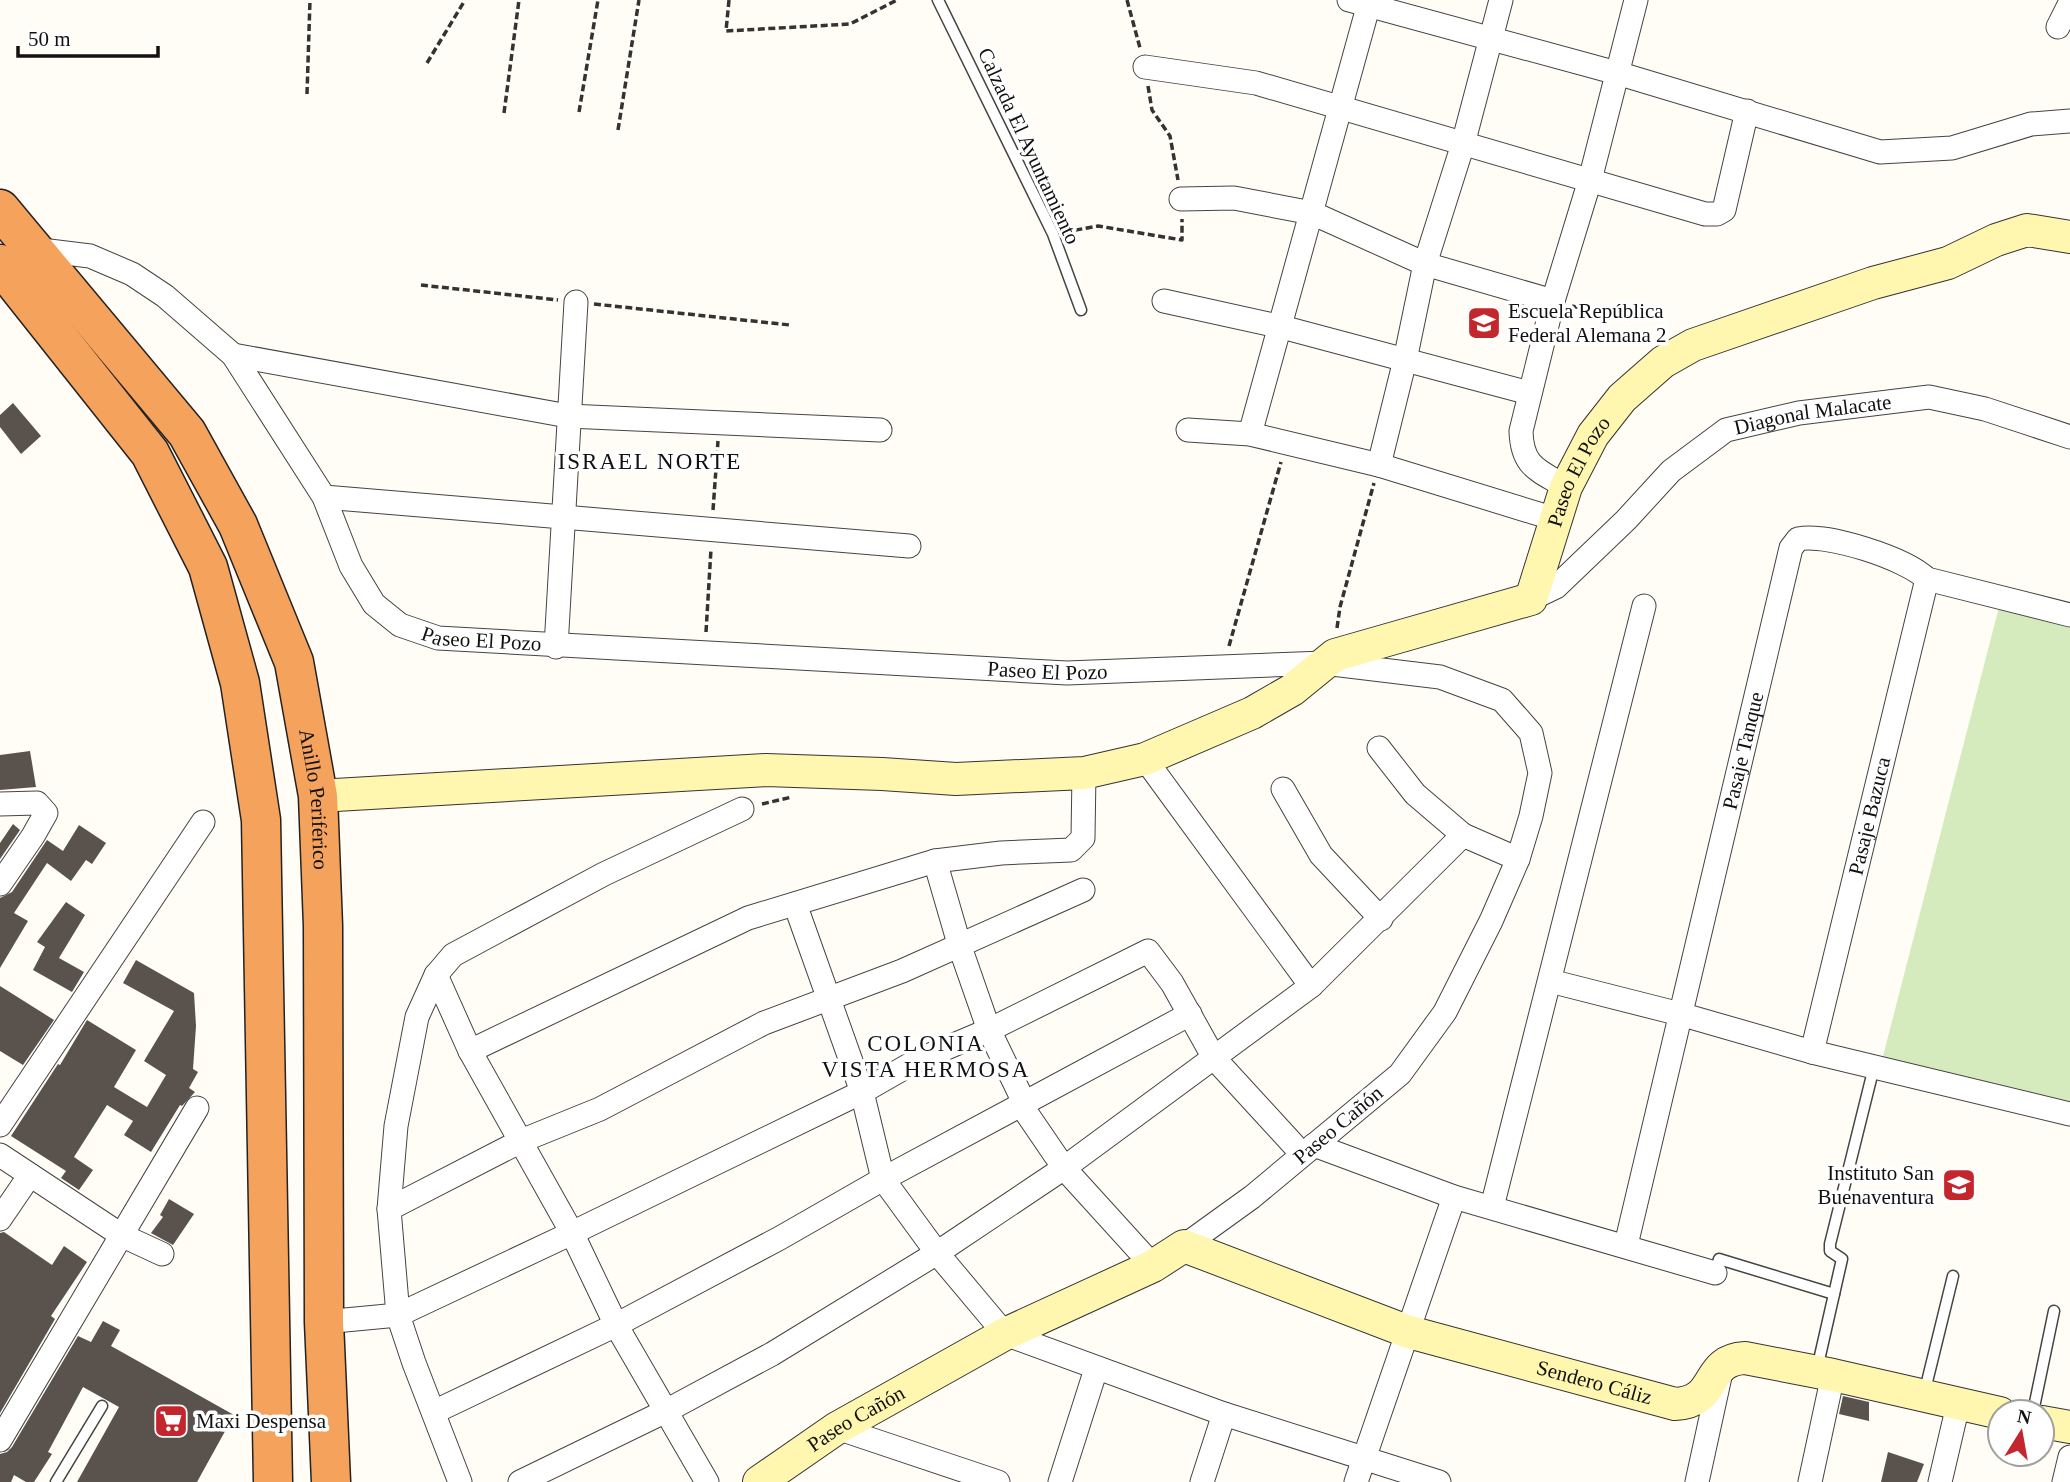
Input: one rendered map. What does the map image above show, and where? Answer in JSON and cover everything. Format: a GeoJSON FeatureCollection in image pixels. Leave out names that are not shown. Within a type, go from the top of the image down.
{"type":"FeatureCollection","features":[{"type":"Feature","properties":{"kind":"highway","name":"Anillo Periférico"},"geometry":{"type":"LineString","coordinates":[[0,209],[17,256],[150,453],[208,567],[240,683],[261,820],[273,1482]]}},
{"type":"Feature","properties":{"kind":"highway","name":"Anillo Periférico"},"geometry":{"type":"LineString","coordinates":[[17,256],[187,433],[238,525],[294,662],[317,796],[323,926],[324,1322],[331,1482]]}},
{"type":"Feature","properties":{"kind":"highway"},"geometry":{"type":"LineString","coordinates":[[268,1177],[276,1164],[289,1157],[304,1158],[317,1165],[325,1178]]}},
{"type":"Feature","properties":{"kind":"street"},"geometry":{"type":"LineString","coordinates":[[1379,465],[1425,264],[1463,144],[1501,0]]}},
{"type":"Feature","properties":{"kind":"street"},"geometry":{"type":"LineString","coordinates":[[1566,487],[1530,466],[1521,447],[1521,430],[1553,301],[1590,180],[1636,0]]}},
{"type":"Feature","properties":{"kind":"street"},"geometry":{"type":"LineString","coordinates":[[1250,434],[1340,106],[1362,1],[1490,40],[1617,73],[1880,152],[1952,148],[2031,124],[2070,121]]}},
{"type":"Feature","properties":{"kind":"street"},"geometry":{"type":"LineString","coordinates":[[2058,27],[2070,3]]}},
{"type":"Feature","properties":{"kind":"street"},"geometry":{"type":"LineString","coordinates":[[1145,67],[1256,83],[1705,214],[1717,214],[1724,209],[1746,111]]}},
{"type":"Feature","properties":{"kind":"street"},"geometry":{"type":"LineString","coordinates":[[1181,199],[1234,198],[1312,213],[1425,264],[1553,301]]}},
{"type":"Feature","properties":{"kind":"street","name":"Paseo El Pozo"},"geometry":{"type":"LineString","coordinates":[[17,256],[90,256],[132,274],[165,296],[233,355],[324,497],[351,566],[374,604],[400,625],[438,638],[556,647],[1067,673],[1329,659],[1531,599],[1566,487],[1593,435],[1622,398],[1663,362],[1693,345],[1873,283],[1948,263],[1996,240],[2027,230],[2070,237]]}},
{"type":"Feature","properties":{"kind":"street"},"geometry":{"type":"LineString","coordinates":[[1164,301],[1278,326],[1529,393]]}},
{"type":"Feature","properties":{"kind":"street"},"geometry":{"type":"LineString","coordinates":[[556,647],[576,302]]}},
{"type":"Feature","properties":{"kind":"street"},"geometry":{"type":"LineString","coordinates":[[233,355],[568,416],[880,430]]}},
{"type":"Feature","properties":{"kind":"street","name":"Diagonal Malacate"},"geometry":{"type":"LineString","coordinates":[[1531,599],[1556,587],[1608,539],[1671,471],[1726,430],[1799,413],[1929,397],[1985,409],[2070,437]]}},
{"type":"Feature","properties":{"kind":"street"},"geometry":{"type":"LineString","coordinates":[[1188,430],[1250,434],[1379,465],[1555,519]]}},
{"type":"Feature","properties":{"kind":"street"},"geometry":{"type":"LineString","coordinates":[[324,497],[909,545]]}},
{"type":"Feature","properties":{"kind":"street","name":"Pasaje Tanque"},"geometry":{"type":"LineString","coordinates":[[1626,1245],[1791,548],[1798,539],[1809,537],[1824,540],[1889,556],[1916,569],[1927,579],[2070,615]]}},
{"type":"Feature","properties":{"kind":"street","name":"Pasaje Bazuca"},"geometry":{"type":"LineString","coordinates":[[1812,1052],[1927,579]]}},
{"type":"Feature","properties":{"kind":"street"},"geometry":{"type":"LineString","coordinates":[[1492,1207],[1644,606]]}},
{"type":"Feature","properties":{"kind":"street"},"geometry":{"type":"LineString","coordinates":[[317,796],[766,770],[956,779],[1084,773],[1145,759],[1252,713],[1292,690],[1329,659]]}},
{"type":"Feature","properties":{"kind":"street","name":"Paseo Cañón"},"geometry":{"type":"LineString","coordinates":[[759,1482],[837,1428],[1005,1334],[1153,1266],[1184,1246],[1251,1197],[1400,1074],[1445,1012],[1518,859],[1540,773],[1531,733],[1502,700],[1440,677],[1329,659]]}},
{"type":"Feature","properties":{"kind":"street"},"geometry":{"type":"LineString","coordinates":[[1379,748],[1415,794],[1463,835],[1518,859]]}},
{"type":"Feature","properties":{"kind":"street"},"geometry":{"type":"LineString","coordinates":[[1145,759],[1311,986]]}},
{"type":"Feature","properties":{"kind":"street"},"geometry":{"type":"LineString","coordinates":[[470,1051],[748,918],[935,861],[1001,853],[1071,850],[1083,838],[1084,773]]}},
{"type":"Feature","properties":{"kind":"street"},"geometry":{"type":"LineString","coordinates":[[1283,789],[1321,855],[1381,919]]}},
{"type":"Feature","properties":{"kind":"street"},"geometry":{"type":"LineString","coordinates":[[0,804],[37,803],[46,813],[0,884]]}},
{"type":"Feature","properties":{"kind":"street"},"geometry":{"type":"LineString","coordinates":[[460,1482],[398,1315],[389,1209],[396,1126],[417,1017],[436,975],[453,954],[604,874],[742,809]]}},
{"type":"Feature","properties":{"kind":"street"},"geometry":{"type":"LineString","coordinates":[[0,1125],[202,822]]}},
{"type":"Feature","properties":{"kind":"street"},"geometry":{"type":"LineString","coordinates":[[520,1482],[666,1411],[772,1354],[937,1253],[1064,1168],[1311,986],[1463,835]]}},
{"type":"Feature","properties":{"kind":"street"},"geometry":{"type":"LineString","coordinates":[[935,861],[960,947],[989,1030],[1020,1094],[1021,1105],[1064,1168],[1153,1266]]}},
{"type":"Feature","properties":{"kind":"street"},"geometry":{"type":"LineString","coordinates":[[389,1209],[520,1141],[600,1109],[764,1023],[960,947],[1083,890]]}},
{"type":"Feature","properties":{"kind":"street"},"geometry":{"type":"LineString","coordinates":[[795,904],[862,1092],[883,1179],[937,1253],[1005,1334],[1224,1415],[1439,1482]]}},
{"type":"Feature","properties":{"kind":"street"},"geometry":{"type":"LineString","coordinates":[[324,1322],[398,1315],[862,1092],[918,1060],[989,1030],[1148,951],[1172,983],[1214,1058],[1308,1150],[1454,1197],[1715,1273]]}},
{"type":"Feature","properties":{"kind":"street"},"geometry":{"type":"LineString","coordinates":[[436,975],[470,1051],[572,1233],[617,1325],[707,1482]]}},
{"type":"Feature","properties":{"kind":"street"},"geometry":{"type":"LineString","coordinates":[[1550,981],[1680,1014],[1812,1052],[2070,1114]]}},
{"type":"Feature","properties":{"kind":"street"},"geometry":{"type":"LineString","coordinates":[[434,1412],[617,1325],[1190,1014]]}},
{"type":"Feature","properties":{"kind":"street"},"geometry":{"type":"LineString","coordinates":[[0,1440],[197,1108]]}},
{"type":"Feature","properties":{"kind":"street"},"geometry":{"type":"LineString","coordinates":[[0,1155],[121,1235],[162,1254]]}},
{"type":"Feature","properties":{"kind":"street"},"geometry":{"type":"LineString","coordinates":[[0,1219],[30,1175]]}},
{"type":"Feature","properties":{"kind":"street"},"geometry":{"type":"LineString","coordinates":[[1356,1482],[1454,1197]]}},
{"type":"Feature","properties":{"kind":"street","name":"Sendero Cáliz"},"geometry":{"type":"LineString","coordinates":[[1184,1246],[1409,1332],[1675,1404],[1687,1404],[1700,1397],[1723,1364]]}},
{"type":"Feature","properties":{"kind":"street"},"geometry":{"type":"LineString","coordinates":[[1697,1482],[1723,1364],[1732,1359],[1745,1358],[1825,1374],[1986,1410]]}},
{"type":"Feature","properties":{"kind":"street"},"geometry":{"type":"LineString","coordinates":[[1060,1482],[1096,1369]]}},
{"type":"Feature","properties":{"kind":"street"},"geometry":{"type":"LineString","coordinates":[[1810,1482],[1825,1374]]}},
{"type":"Feature","properties":{"kind":"street"},"geometry":{"type":"LineString","coordinates":[[1940,1482],[1958,1405]]}},
{"type":"Feature","properties":{"kind":"street"},"geometry":{"type":"LineString","coordinates":[[1202,1482],[1224,1415]]}},
{"type":"Feature","properties":{"kind":"street"},"geometry":{"type":"LineString","coordinates":[[837,1428],[998,1482]]}},
{"type":"Feature","properties":{"kind":"street"},"geometry":{"type":"LineString","coordinates":[[2064,1482],[2070,1457]]}},
{"type":"Feature","properties":{"kind":"lane","name":"Calzada El Ayuntamiento"},"geometry":{"type":"LineString","coordinates":[[938,0],[1053,234],[1081,310]]}},
{"type":"Feature","properties":{"kind":"lane"},"geometry":{"type":"LineString","coordinates":[[1825,1374],[1834,1294],[1842,1259],[1830,1251],[1830,1244],[1874,1067]]}},
{"type":"Feature","properties":{"kind":"lane"},"geometry":{"type":"LineString","coordinates":[[1715,1273],[1719,1259],[1834,1294]]}},
{"type":"Feature","properties":{"kind":"lane"},"geometry":{"type":"LineString","coordinates":[[1923,1397],[1953,1276]]}},
{"type":"Feature","properties":{"kind":"lane"},"geometry":{"type":"LineString","coordinates":[[2036,1398],[2054,1311]]}},
{"type":"Feature","properties":{"kind":"lane"},"geometry":{"type":"LineString","coordinates":[[56,1482],[102,1406]]}},
{"type":"Feature","properties":{"kind":"path"},"geometry":{"type":"LineString","coordinates":[[307,94],[310,0]]}},
{"type":"Feature","properties":{"kind":"path"},"geometry":{"type":"LineString","coordinates":[[427,63],[465,0]]}},
{"type":"Feature","properties":{"kind":"path"},"geometry":{"type":"LineString","coordinates":[[504,113],[519,0]]}},
{"type":"Feature","properties":{"kind":"path"},"geometry":{"type":"LineString","coordinates":[[579,112],[598,0]]}},
{"type":"Feature","properties":{"kind":"path"},"geometry":{"type":"LineString","coordinates":[[618,130],[639,0]]}},
{"type":"Feature","properties":{"kind":"path"},"geometry":{"type":"LineString","coordinates":[[729,0],[726,32],[850,24],[897,0]]}},
{"type":"Feature","properties":{"kind":"path"},"geometry":{"type":"LineString","coordinates":[[1053,234],[1098,226],[1182,240],[1181,199],[1170,136],[1152,110],[1145,67],[1127,0]]}},
{"type":"Feature","properties":{"kind":"path"},"geometry":{"type":"LineString","coordinates":[[421,285],[790,325]]}},
{"type":"Feature","properties":{"kind":"path"},"geometry":{"type":"LineString","coordinates":[[1553,301],[1632,320]]}},
{"type":"Feature","properties":{"kind":"path"},"geometry":{"type":"LineString","coordinates":[[1223,665],[1286,443]]}},
{"type":"Feature","properties":{"kind":"path"},"geometry":{"type":"LineString","coordinates":[[1329,659],[1340,607],[1379,465]]}},
{"type":"Feature","properties":{"kind":"green space"},"geometry":{"type":"Polygon","coordinates":[[[1999,607],[2070,624],[2070,1105],[1882,1060],[1999,607]]]}},
{"type":"Feature","properties":{"kind":"building"},"geometry":{"type":"Polygon","coordinates":[[[13,403],[41,436],[21,454],[0,427],[0,415],[13,403]]]}},
{"type":"Feature","properties":{"kind":"building"},"geometry":{"type":"Polygon","coordinates":[[[30,751],[36,787],[0,790],[0,755],[30,751]]]}},
{"type":"Feature","properties":{"kind":"building"},"geometry":{"type":"Polygon","coordinates":[[[13,824],[20,830],[0,859],[0,843],[13,824]]]}},
{"type":"Feature","properties":{"kind":"building"},"geometry":{"type":"Polygon","coordinates":[[[79,825],[106,843],[92,864],[86,860],[71,881],[47,863],[14,913],[28,921],[0,968],[0,898],[12,892],[47,840],[63,851],[79,825]]]}},
{"type":"Feature","properties":{"kind":"building"},"geometry":{"type":"Polygon","coordinates":[[[66,902],[85,915],[59,958],[84,972],[72,992],[33,970],[45,947],[37,942],[66,902]]]}},
{"type":"Feature","properties":{"kind":"building"},"geometry":{"type":"Polygon","coordinates":[[[136,960],[194,993],[196,1026],[193,1069],[198,1072],[189,1088],[195,1092],[180,1105],[151,1152],[124,1135],[133,1121],[107,1105],[74,1157],[93,1170],[79,1190],[61,1178],[66,1171],[11,1136],[87,1020],[136,1050],[114,1087],[147,1107],[166,1075],[144,1061],[174,1011],[123,983],[136,960]]]}},
{"type":"Feature","properties":{"kind":"building"},"geometry":{"type":"Polygon","coordinates":[[[0,986],[54,1020],[23,1065],[0,1051],[0,986]]]}},
{"type":"Feature","properties":{"kind":"building"},"geometry":{"type":"Polygon","coordinates":[[[169,1199],[194,1214],[173,1245],[151,1233],[163,1217],[160,1215],[169,1199]]]}},
{"type":"Feature","properties":{"kind":"building"},"geometry":{"type":"Polygon","coordinates":[[[4,1232],[52,1265],[64,1246],[87,1262],[51,1316],[55,1319],[0,1413],[0,1233],[4,1232]]]}},
{"type":"Feature","properties":{"kind":"building","name":"Maxi Despensa"},"geometry":{"type":"Polygon","coordinates":[[[103,1321],[120,1330],[111,1346],[234,1415],[197,1482],[77,1482],[119,1407],[83,1387],[48,1452],[52,1454],[34,1482],[26,1482],[14,1475],[11,1482],[0,1482],[0,1454],[12,1447],[78,1336],[91,1342],[103,1321]]]}},
{"type":"Feature","properties":{"kind":"building"},"geometry":{"type":"Polygon","coordinates":[[[1843,1396],[1869,1402],[1869,1421],[1839,1414],[1843,1396]]]}},
{"type":"Feature","properties":{"kind":"building"},"geometry":{"type":"Polygon","coordinates":[[[1888,1452],[1924,1464],[1917,1482],[1881,1482],[1888,1452]]]}},
{"type":"Feature","properties":{"kind":"place","name":"Escuela República Federal Alemana 2"},"geometry":{"type":"Point","coordinates":[1484,323]}},
{"type":"Feature","properties":{"kind":"place","name":"Instituto San Buenaventura"},"geometry":{"type":"Point","coordinates":[1959,1185]}},
{"type":"Feature","properties":{"kind":"place","name":"Maxi Despensa"},"geometry":{"type":"Point","coordinates":[171,1421]}},
{"type":"Feature","properties":{"kind":"district","name":"ISRAEL NORTE"},"geometry":{"type":"Point","coordinates":[650,461]}},
{"type":"Feature","properties":{"kind":"district","name":"COLONIA VISTA HERMOSA"},"geometry":{"type":"Point","coordinates":[926,1056]}}]}
